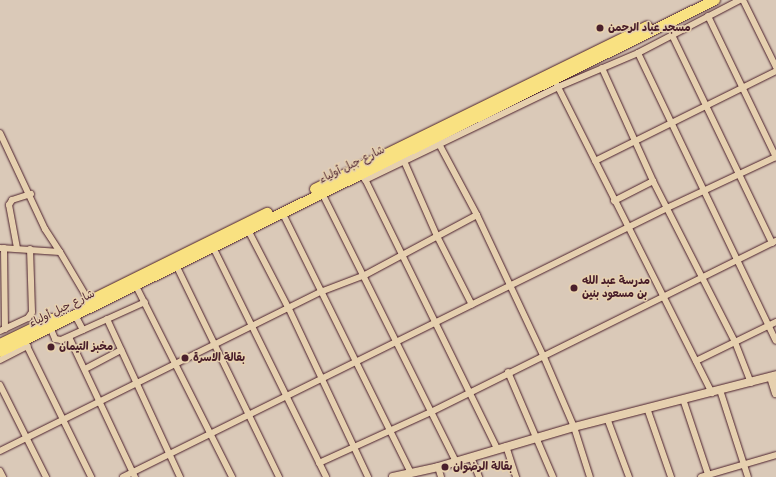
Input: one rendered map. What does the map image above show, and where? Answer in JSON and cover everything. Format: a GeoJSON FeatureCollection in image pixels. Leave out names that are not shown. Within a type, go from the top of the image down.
{"type":"FeatureCollection","features":[{"type":"Feature","properties":{"kind":"main road","name":"شارع جبل أولياء"},"geometry":{"type":"LineString","coordinates":[[0,344],[699,0]]}},
{"type":"Feature","properties":{"kind":"main road","name":"شارع جبل أولياء"},"geometry":{"type":"LineString","coordinates":[[0,352],[26,343],[50,327],[136,286],[282,212],[322,193],[364,177],[556,83],[715,0]]}},
{"type":"Feature","properties":{"kind":"street"},"geometry":{"type":"LineString","coordinates":[[748,477],[716,391],[696,361],[628,229],[556,83],[602,68],[638,53],[742,0],[776,67]]}},
{"type":"Feature","properties":{"kind":"street"},"geometry":{"type":"LineString","coordinates":[[123,477],[134,475],[210,434],[323,380],[436,322],[628,229],[667,208],[776,157],[708,16]]}},
{"type":"Feature","properties":{"kind":"street"},"geometry":{"type":"LineString","coordinates":[[319,463],[431,412],[542,355],[774,242],[672,35]]}},
{"type":"Feature","properties":{"kind":"street"},"geometry":{"type":"LineString","coordinates":[[638,53],[703,192],[738,259],[776,341]]}},
{"type":"Feature","properties":{"kind":"street"},"geometry":{"type":"LineString","coordinates":[[602,68],[653,181],[735,342],[752,383]]}},
{"type":"Feature","properties":{"kind":"street"},"geometry":{"type":"LineString","coordinates":[[595,160],[671,124],[776,71]]}},
{"type":"Feature","properties":{"kind":"street"},"geometry":{"type":"LineString","coordinates":[[0,133],[31,194],[45,229],[89,301]]}},
{"type":"Feature","properties":{"kind":"street"},"geometry":{"type":"LineString","coordinates":[[497,449],[364,177],[404,160],[437,141],[477,215],[542,355],[574,426],[590,477]]}},
{"type":"Feature","properties":{"kind":"street"},"geometry":{"type":"LineString","coordinates":[[404,160],[437,236],[472,305]]}},
{"type":"Feature","properties":{"kind":"street"},"geometry":{"type":"LineString","coordinates":[[614,201],[653,181]]}},
{"type":"Feature","properties":{"kind":"street"},"geometry":{"type":"LineString","coordinates":[[322,193],[398,342],[456,462]]}},
{"type":"Feature","properties":{"kind":"street"},"geometry":{"type":"LineString","coordinates":[[17,248],[9,205],[12,200],[31,194]]}},
{"type":"Feature","properties":{"kind":"street"},"geometry":{"type":"LineString","coordinates":[[282,212],[358,361],[411,473]]}},
{"type":"Feature","properties":{"kind":"street"},"geometry":{"type":"LineString","coordinates":[[0,451],[177,366],[323,291],[364,275],[403,256],[477,215]]}},
{"type":"Feature","properties":{"kind":"street"},"geometry":{"type":"LineString","coordinates":[[248,230],[289,309],[356,447],[368,477]]}},
{"type":"Feature","properties":{"kind":"street"},"geometry":{"type":"LineString","coordinates":[[213,247],[326,477]]}},
{"type":"Feature","properties":{"kind":"street"},"geometry":{"type":"LineString","coordinates":[[30,249],[32,312],[28,318],[3,330],[2,248],[17,248],[30,249],[60,252]]}},
{"type":"Feature","properties":{"kind":"street"},"geometry":{"type":"LineString","coordinates":[[176,265],[279,477]]}},
{"type":"Feature","properties":{"kind":"street"},"geometry":{"type":"LineString","coordinates":[[136,286],[232,477]]}},
{"type":"Feature","properties":{"kind":"street"},"geometry":{"type":"LineString","coordinates":[[50,327],[57,340],[69,337],[145,302]]}},
{"type":"Feature","properties":{"kind":"street"},"geometry":{"type":"LineString","coordinates":[[75,315],[83,330]]}},
{"type":"Feature","properties":{"kind":"street"},"geometry":{"type":"LineString","coordinates":[[107,319],[180,477]]}},
{"type":"Feature","properties":{"kind":"street"},"geometry":{"type":"LineString","coordinates":[[696,361],[776,322]]}},
{"type":"Feature","properties":{"kind":"street"},"geometry":{"type":"LineString","coordinates":[[69,337],[134,475]]}},
{"type":"Feature","properties":{"kind":"street"},"geometry":{"type":"LineString","coordinates":[[0,360],[26,343],[91,477]]}},
{"type":"Feature","properties":{"kind":"street"},"geometry":{"type":"LineString","coordinates":[[85,369],[121,350]]}},
{"type":"Feature","properties":{"kind":"street"},"geometry":{"type":"LineString","coordinates":[[508,372],[553,477]]}},
{"type":"Feature","properties":{"kind":"street"},"geometry":{"type":"LineString","coordinates":[[398,476],[456,462],[574,426],[752,383],[773,376],[776,393]]}},
{"type":"Feature","properties":{"kind":"street"},"geometry":{"type":"LineString","coordinates":[[0,385],[29,438],[46,477]]}},
{"type":"Feature","properties":{"kind":"street"},"geometry":{"type":"LineString","coordinates":[[682,399],[709,476]]}},
{"type":"Feature","properties":{"kind":"street"},"geometry":{"type":"LineString","coordinates":[[647,408],[671,477]]}},
{"type":"Feature","properties":{"kind":"street"},"geometry":{"type":"LineString","coordinates":[[607,418],[629,477]]}},
{"type":"Feature","properties":{"kind":"street"},"geometry":{"type":"LineString","coordinates":[[506,446],[516,477]]}},
{"type":"Feature","properties":{"kind":"street"},"geometry":{"type":"LineString","coordinates":[[701,477],[709,476],[776,455]]}},
{"type":"Feature","properties":{"kind":"street"},"geometry":{"type":"LineString","coordinates":[[471,457],[479,477]]}},
{"type":"Feature","properties":{"kind":"street"},"geometry":{"type":"LineString","coordinates":[[438,467],[441,477]]}},
{"type":"Feature","properties":{"kind":"street"},"geometry":{"type":"LineString","coordinates":[[0,471],[3,477]]}},
{"type":"Feature","properties":{"kind":"place","name":"مسجد عباد الرحمن"},"geometry":{"type":"Point","coordinates":[600,28]}},
{"type":"Feature","properties":{"kind":"place","name":"مدرسة عبد الله بن مسعود بنين"},"geometry":{"type":"Point","coordinates":[574,288]}},
{"type":"Feature","properties":{"kind":"place","name":"مخبز التيمان"},"geometry":{"type":"Point","coordinates":[51,347]}},
{"type":"Feature","properties":{"kind":"place","name":"بقالة الاسرة"},"geometry":{"type":"Point","coordinates":[185,358]}},
{"type":"Feature","properties":{"kind":"place","name":"بقالة الرضوان"},"geometry":{"type":"Point","coordinates":[445,467]}}]}
